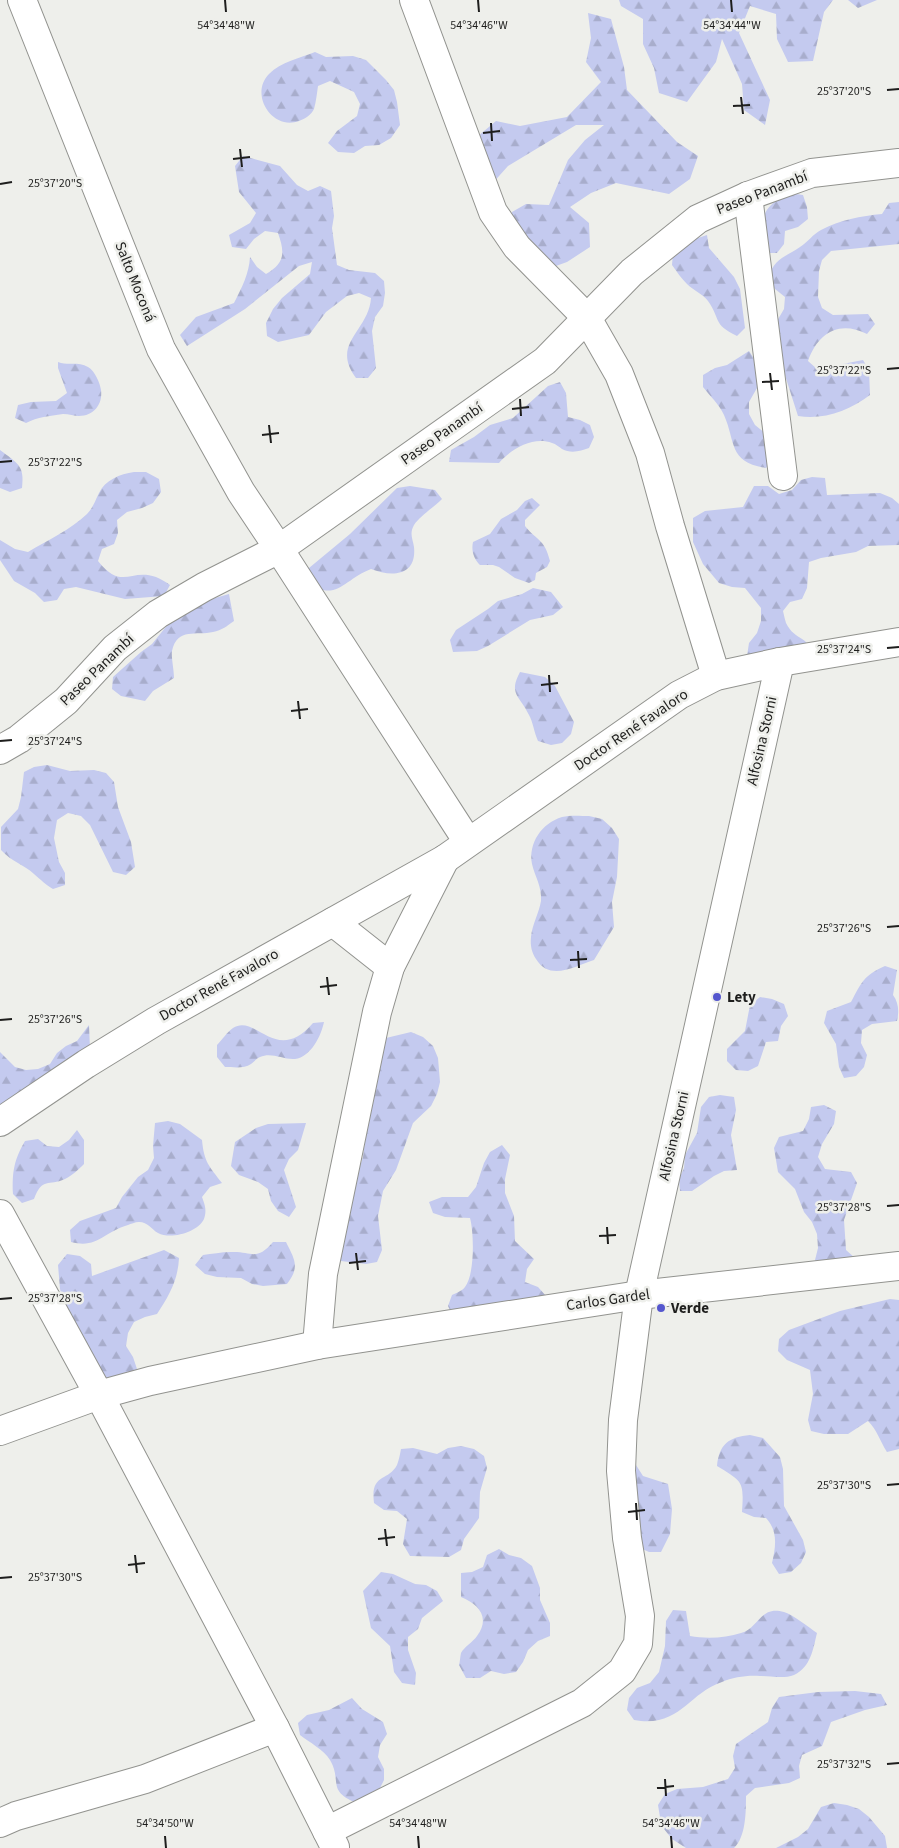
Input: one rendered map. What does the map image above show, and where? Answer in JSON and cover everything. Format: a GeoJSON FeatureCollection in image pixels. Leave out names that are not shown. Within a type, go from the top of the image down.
{"type":"FeatureCollection","features":[{"type":"Feature","properties":{"kind":"street","name":"Salto Moconá"},"geometry":{"type":"LineString","coordinates":[[22,0],[161,349],[241,492],[468,842]]}},
{"type":"Feature","properties":{"kind":"street"},"geometry":{"type":"LineString","coordinates":[[414,0],[493,212],[517,247],[587,318],[619,374],[650,453],[670,526],[716,676]]}},
{"type":"Feature","properties":{"kind":"street","name":"Paseo Panambí"},"geometry":{"type":"LineString","coordinates":[[0,750],[19,739],[66,701],[115,648],[158,614],[204,587],[279,549],[545,361],[632,272],[698,219],[748,196],[812,173],[899,164]]}},
{"type":"Feature","properties":{"kind":"street"},"geometry":{"type":"LineString","coordinates":[[748,196],[783,476]]}},
{"type":"Feature","properties":{"kind":"street","name":"Doctor René Favaloro"},"geometry":{"type":"LineString","coordinates":[[0,1122],[86,1064],[156,1021],[445,859],[679,695],[716,676],[780,662],[899,642]]}},
{"type":"Feature","properties":{"kind":"street","name":"Alfosina Storni"},"geometry":{"type":"LineString","coordinates":[[331,1840],[582,1703],[622,1671],[638,1644],[640,1616],[627,1538],[621,1471],[624,1420],[639,1295],[780,662]]}},
{"type":"Feature","properties":{"kind":"street","name":"Doctor René Favaloro"},"geometry":{"type":"LineString","coordinates":[[318,1345],[323,1274],[377,1012],[390,967],[445,859]]}},
{"type":"Feature","properties":{"kind":"street"},"geometry":{"type":"LineString","coordinates":[[333,922],[390,967]]}},
{"type":"Feature","properties":{"kind":"street"},"geometry":{"type":"LineString","coordinates":[[0,1214],[99,1395],[275,1728],[331,1840]]}},
{"type":"Feature","properties":{"kind":"street","name":"Carlos Gardel"},"geometry":{"type":"LineString","coordinates":[[0,1430],[99,1395],[150,1381],[318,1345],[639,1295],[899,1266]]}},
{"type":"Feature","properties":{"kind":"street"},"geometry":{"type":"LineString","coordinates":[[0,1823],[16,1816],[145,1779],[275,1728]]}},
{"type":"Feature","properties":{"kind":"green space"},"geometry":{"type":"Polygon","coordinates":[[[619,0],[833,0],[824,12],[813,61],[788,62],[777,39],[776,14],[750,6],[739,33],[770,100],[765,125],[744,110],[742,84],[722,39],[716,62],[687,102],[659,93],[654,68],[643,44],[643,19],[621,6],[619,0]]]}},
{"type":"Feature","properties":{"kind":"green space"},"geometry":{"type":"Polygon","coordinates":[[[848,0],[877,0],[858,8],[848,0]]]}},
{"type":"Feature","properties":{"kind":"green space"},"geometry":{"type":"Polygon","coordinates":[[[588,13],[611,19],[624,67],[627,90],[677,142],[698,156],[690,179],[669,194],[616,183],[591,193],[570,207],[589,223],[590,247],[567,262],[542,271],[508,236],[512,212],[526,204],[549,205],[568,160],[585,140],[604,125],[576,125],[508,166],[491,185],[477,137],[496,121],[520,126],[567,117],[601,82],[586,62],[591,38],[588,13]]]}},
{"type":"Feature","properties":{"kind":"green space"},"geometry":{"type":"Polygon","coordinates":[[[315,52],[326,57],[353,56],[366,60],[386,80],[394,90],[400,125],[391,138],[379,145],[365,146],[354,153],[338,152],[328,143],[337,131],[357,116],[360,104],[354,92],[330,81],[318,86],[314,109],[306,118],[289,123],[280,121],[272,116],[266,109],[263,100],[261,91],[263,82],[279,66],[315,52]]]}},
{"type":"Feature","properties":{"kind":"green space"},"geometry":{"type":"Polygon","coordinates":[[[243,156],[280,166],[297,185],[308,191],[320,186],[331,191],[334,216],[332,228],[337,265],[349,270],[375,273],[384,281],[383,306],[375,317],[372,331],[376,368],[368,378],[356,378],[349,366],[347,355],[353,337],[369,309],[371,298],[359,293],[347,296],[326,312],[309,335],[278,342],[267,336],[266,323],[273,309],[282,298],[310,274],[312,262],[299,266],[245,309],[187,346],[180,335],[196,317],[234,303],[247,275],[250,257],[257,267],[266,274],[277,266],[282,257],[282,246],[278,233],[265,231],[254,239],[246,249],[232,247],[229,235],[250,223],[256,213],[239,192],[235,166],[243,156]]]}},
{"type":"Feature","properties":{"kind":"green space"},"geometry":{"type":"Polygon","coordinates":[[[789,193],[803,195],[808,219],[798,227],[785,231],[784,244],[777,253],[764,253],[763,224],[766,211],[771,205],[789,193]]]}},
{"type":"Feature","properties":{"kind":"green space"},"geometry":{"type":"Polygon","coordinates":[[[899,202],[899,244],[831,251],[822,260],[819,271],[818,297],[822,308],[833,315],[868,314],[875,324],[867,334],[847,328],[831,332],[818,343],[808,361],[817,369],[863,360],[869,370],[870,395],[854,406],[836,413],[817,417],[798,416],[775,344],[777,321],[784,309],[785,297],[775,289],[768,279],[770,272],[780,259],[803,245],[821,230],[851,219],[882,214],[889,203],[899,202]]]}},
{"type":"Feature","properties":{"kind":"green space"},"geometry":{"type":"Polygon","coordinates":[[[707,235],[709,248],[734,277],[740,289],[745,328],[737,336],[720,324],[708,301],[687,284],[672,265],[673,253],[695,239],[707,235]]]}},
{"type":"Feature","properties":{"kind":"green space"},"geometry":{"type":"Polygon","coordinates":[[[749,351],[760,368],[761,381],[749,402],[749,414],[755,425],[765,433],[773,458],[766,468],[745,461],[739,456],[722,411],[703,387],[703,375],[715,368],[727,365],[749,351]]]}},
{"type":"Feature","properties":{"kind":"green space"},"geometry":{"type":"Polygon","coordinates":[[[58,362],[84,365],[93,371],[101,390],[99,405],[96,409],[84,415],[63,414],[39,418],[26,423],[15,418],[18,405],[31,402],[56,401],[67,393],[58,368],[58,362]]]}},
{"type":"Feature","properties":{"kind":"green space"},"geometry":{"type":"Polygon","coordinates":[[[560,382],[566,393],[568,417],[590,425],[594,437],[589,448],[572,452],[562,449],[553,443],[537,441],[516,449],[499,463],[449,462],[451,450],[490,425],[513,418],[548,386],[560,382]]]}},
{"type":"Feature","properties":{"kind":"green space"},"geometry":{"type":"Polygon","coordinates":[[[0,450],[21,469],[22,488],[10,492],[0,488],[0,450]]]}},
{"type":"Feature","properties":{"kind":"green space"},"geometry":{"type":"Polygon","coordinates":[[[146,472],[159,479],[161,492],[153,503],[127,512],[117,520],[118,533],[114,544],[102,549],[98,561],[106,570],[120,577],[147,575],[162,580],[170,585],[164,596],[125,599],[76,587],[64,589],[57,600],[44,602],[35,593],[14,581],[0,560],[0,540],[15,549],[28,552],[66,530],[87,514],[102,488],[109,481],[123,474],[146,472]]]}},
{"type":"Feature","properties":{"kind":"green space"},"geometry":{"type":"Polygon","coordinates":[[[812,477],[825,478],[827,495],[880,493],[892,498],[899,504],[899,545],[868,546],[856,552],[809,562],[807,588],[802,599],[790,602],[783,611],[790,630],[807,643],[810,648],[811,665],[801,673],[790,674],[747,656],[749,643],[757,633],[761,621],[761,608],[745,588],[719,583],[703,564],[693,542],[693,518],[705,511],[743,507],[754,486],[768,486],[779,494],[792,490],[801,480],[812,477]]]}},
{"type":"Feature","properties":{"kind":"green space"},"geometry":{"type":"Polygon","coordinates":[[[410,486],[435,490],[442,499],[414,525],[412,534],[414,557],[407,569],[401,572],[387,573],[371,569],[339,588],[332,590],[316,587],[306,580],[309,568],[350,534],[397,488],[410,486]]]}},
{"type":"Feature","properties":{"kind":"green space"},"geometry":{"type":"Polygon","coordinates":[[[532,498],[540,505],[525,520],[525,526],[543,544],[550,561],[547,567],[536,573],[535,580],[529,583],[515,578],[499,567],[480,565],[474,555],[472,545],[473,542],[490,534],[501,519],[517,510],[525,501],[532,498]]]}},
{"type":"Feature","properties":{"kind":"green space"},"geometry":{"type":"Polygon","coordinates":[[[533,588],[551,592],[563,607],[553,615],[530,620],[477,651],[453,652],[450,640],[456,630],[498,601],[522,594],[533,588]]]}},
{"type":"Feature","properties":{"kind":"green space"},"geometry":{"type":"Polygon","coordinates":[[[229,594],[234,621],[216,631],[188,634],[178,638],[172,651],[174,678],[153,691],[145,701],[121,696],[112,689],[113,677],[152,644],[169,623],[201,602],[229,594]]]}},
{"type":"Feature","properties":{"kind":"green space"},"geometry":{"type":"Polygon","coordinates":[[[520,672],[545,677],[555,686],[574,722],[571,734],[562,743],[551,745],[538,741],[526,709],[515,690],[520,672]]]}},
{"type":"Feature","properties":{"kind":"green space"},"geometry":{"type":"Polygon","coordinates":[[[47,765],[70,771],[94,770],[106,773],[114,782],[118,807],[131,842],[135,867],[126,875],[113,872],[90,825],[81,816],[68,813],[57,820],[54,838],[59,862],[65,873],[65,885],[53,889],[1,850],[1,827],[18,809],[24,772],[34,767],[47,765]]]}},
{"type":"Feature","properties":{"kind":"green space"},"geometry":{"type":"Polygon","coordinates":[[[568,816],[589,816],[602,819],[612,828],[619,839],[617,877],[612,902],[614,927],[594,960],[563,970],[548,970],[536,959],[531,946],[534,924],[541,901],[531,856],[534,841],[548,824],[555,820],[568,816]]]}},
{"type":"Feature","properties":{"kind":"green space"},"geometry":{"type":"Polygon","coordinates":[[[885,966],[897,970],[893,995],[898,1008],[897,1021],[872,1024],[862,1030],[861,1043],[867,1055],[864,1067],[856,1076],[844,1078],[839,1067],[836,1044],[824,1023],[827,1011],[851,1002],[864,980],[885,966]]]}},
{"type":"Feature","properties":{"kind":"green space"},"geometry":{"type":"Polygon","coordinates":[[[760,997],[784,1004],[788,1016],[781,1026],[778,1041],[766,1042],[758,1066],[748,1071],[736,1070],[727,1061],[727,1049],[745,1031],[750,1005],[760,997]]]}},
{"type":"Feature","properties":{"kind":"green space"},"geometry":{"type":"Polygon","coordinates":[[[324,1022],[314,1045],[306,1054],[295,1059],[264,1056],[248,1066],[225,1067],[217,1057],[217,1045],[233,1028],[242,1025],[277,1040],[288,1040],[300,1035],[313,1023],[324,1022]]]}},
{"type":"Feature","properties":{"kind":"green space"},"geometry":{"type":"Polygon","coordinates":[[[89,1025],[90,1049],[0,1121],[0,1052],[15,1067],[26,1070],[38,1069],[50,1064],[57,1053],[77,1041],[89,1025]]]}},
{"type":"Feature","properties":{"kind":"green space"},"geometry":{"type":"Polygon","coordinates":[[[411,1032],[423,1037],[433,1046],[438,1058],[440,1082],[437,1094],[431,1106],[413,1123],[396,1170],[383,1191],[378,1216],[382,1250],[377,1262],[366,1264],[341,1261],[335,1250],[342,1201],[359,1169],[363,1157],[376,1045],[386,1038],[411,1032]]]}},
{"type":"Feature","properties":{"kind":"green space"},"geometry":{"type":"Polygon","coordinates":[[[720,1095],[734,1097],[736,1110],[731,1135],[737,1170],[724,1171],[692,1191],[680,1191],[679,1179],[684,1168],[685,1155],[697,1133],[701,1107],[709,1097],[720,1095]]]}},
{"type":"Feature","properties":{"kind":"green space"},"geometry":{"type":"Polygon","coordinates":[[[824,1105],[836,1111],[834,1124],[822,1144],[818,1157],[825,1169],[851,1172],[857,1183],[844,1220],[846,1250],[855,1258],[821,1270],[815,1260],[818,1248],[817,1234],[812,1222],[804,1212],[795,1189],[778,1172],[774,1148],[779,1137],[803,1131],[809,1119],[811,1107],[824,1105]]]}},
{"type":"Feature","properties":{"kind":"green space"},"geometry":{"type":"Polygon","coordinates":[[[168,1121],[180,1124],[202,1140],[204,1154],[208,1163],[222,1183],[210,1187],[202,1197],[205,1213],[201,1224],[184,1234],[170,1236],[158,1233],[145,1223],[138,1222],[119,1228],[94,1242],[80,1244],[71,1242],[70,1230],[80,1221],[116,1208],[138,1177],[148,1170],[154,1158],[155,1123],[168,1121]]]}},
{"type":"Feature","properties":{"kind":"green space"},"geometry":{"type":"Polygon","coordinates":[[[306,1123],[298,1150],[289,1159],[284,1170],[296,1207],[289,1217],[278,1211],[271,1201],[268,1189],[258,1182],[239,1175],[231,1166],[235,1142],[256,1128],[268,1124],[306,1123]]]}},
{"type":"Feature","properties":{"kind":"green space"},"geometry":{"type":"Polygon","coordinates":[[[77,1130],[84,1140],[84,1164],[65,1179],[46,1183],[40,1187],[34,1199],[22,1203],[13,1194],[13,1179],[14,1166],[25,1141],[38,1139],[47,1146],[59,1147],[69,1140],[77,1130]]]}},
{"type":"Feature","properties":{"kind":"green space"},"geometry":{"type":"Polygon","coordinates":[[[502,1145],[510,1155],[505,1179],[505,1193],[514,1216],[515,1241],[534,1259],[527,1269],[525,1282],[538,1287],[546,1296],[453,1317],[448,1306],[452,1295],[465,1287],[471,1273],[473,1243],[470,1218],[445,1217],[433,1213],[429,1202],[442,1197],[468,1197],[476,1187],[490,1152],[502,1145]]]}},
{"type":"Feature","properties":{"kind":"green space"},"geometry":{"type":"Polygon","coordinates":[[[273,1242],[286,1242],[294,1259],[294,1273],[287,1284],[263,1286],[252,1284],[241,1278],[217,1277],[205,1274],[195,1265],[203,1255],[227,1252],[258,1254],[273,1242]]]}},
{"type":"Feature","properties":{"kind":"green space"},"geometry":{"type":"Polygon","coordinates":[[[164,1250],[179,1258],[177,1274],[169,1294],[157,1314],[134,1322],[128,1333],[126,1346],[133,1357],[137,1369],[129,1377],[105,1378],[63,1300],[58,1265],[67,1254],[80,1256],[91,1264],[92,1276],[164,1250]]]}},
{"type":"Feature","properties":{"kind":"green space"},"geometry":{"type":"Polygon","coordinates":[[[890,1299],[899,1300],[899,1449],[887,1452],[868,1421],[848,1434],[824,1434],[811,1431],[808,1420],[813,1394],[810,1370],[787,1360],[778,1351],[779,1339],[789,1330],[840,1311],[890,1299]]]}},
{"type":"Feature","properties":{"kind":"green space"},"geometry":{"type":"Polygon","coordinates":[[[750,1435],[763,1438],[780,1457],[783,1469],[784,1506],[803,1540],[806,1552],[801,1563],[791,1572],[779,1574],[772,1563],[775,1539],[773,1528],[766,1518],[754,1517],[742,1512],[743,1494],[740,1483],[717,1466],[720,1452],[726,1443],[736,1438],[750,1435]]]}},
{"type":"Feature","properties":{"kind":"green space"},"geometry":{"type":"Polygon","coordinates":[[[461,1446],[474,1449],[484,1456],[487,1468],[480,1492],[479,1518],[464,1539],[461,1550],[449,1557],[410,1556],[403,1544],[407,1519],[397,1511],[384,1510],[374,1503],[373,1493],[377,1482],[389,1474],[397,1465],[401,1449],[413,1448],[437,1454],[448,1448],[461,1446]]]}},
{"type":"Feature","properties":{"kind":"green space"},"geometry":{"type":"Polygon","coordinates":[[[636,1465],[643,1476],[668,1484],[672,1509],[670,1534],[661,1552],[649,1552],[627,1542],[624,1470],[636,1465]]]}},
{"type":"Feature","properties":{"kind":"green space"},"geometry":{"type":"Polygon","coordinates":[[[499,1549],[509,1555],[521,1558],[532,1566],[540,1588],[540,1600],[550,1623],[550,1636],[538,1641],[528,1650],[516,1672],[504,1674],[491,1671],[480,1678],[466,1678],[459,1665],[461,1653],[477,1636],[483,1623],[483,1617],[473,1603],[461,1597],[461,1573],[472,1572],[483,1567],[487,1555],[499,1549]]]}},
{"type":"Feature","properties":{"kind":"green space"},"geometry":{"type":"Polygon","coordinates":[[[381,1572],[393,1574],[415,1584],[426,1585],[437,1591],[443,1601],[422,1618],[418,1629],[408,1637],[408,1650],[416,1673],[415,1685],[402,1683],[394,1672],[390,1646],[371,1628],[363,1591],[381,1572]]]}},
{"type":"Feature","properties":{"kind":"green space"},"geometry":{"type":"Polygon","coordinates":[[[673,1610],[686,1611],[690,1636],[716,1638],[741,1633],[752,1627],[765,1614],[776,1611],[792,1616],[817,1633],[808,1662],[800,1672],[794,1675],[781,1677],[751,1676],[731,1679],[710,1687],[673,1715],[650,1721],[634,1720],[627,1710],[629,1698],[637,1688],[650,1683],[659,1672],[665,1646],[666,1621],[673,1610]]]}},
{"type":"Feature","properties":{"kind":"green space"},"geometry":{"type":"Polygon","coordinates":[[[855,1691],[881,1694],[887,1705],[865,1710],[831,1722],[822,1746],[802,1755],[799,1766],[800,1778],[789,1783],[755,1788],[746,1796],[743,1831],[734,1848],[686,1848],[672,1839],[664,1829],[658,1805],[665,1794],[677,1789],[703,1787],[728,1779],[735,1768],[733,1756],[736,1744],[768,1722],[772,1708],[779,1697],[818,1692],[855,1691]]]}},
{"type":"Feature","properties":{"kind":"green space"},"geometry":{"type":"Polygon","coordinates":[[[352,1698],[362,1709],[383,1722],[387,1734],[380,1745],[378,1757],[384,1769],[384,1780],[378,1792],[354,1802],[346,1798],[338,1789],[330,1760],[300,1735],[298,1723],[307,1715],[329,1710],[352,1698]]]}},
{"type":"Feature","properties":{"kind":"green space"},"geometry":{"type":"Polygon","coordinates":[[[834,1803],[859,1809],[869,1817],[885,1836],[887,1848],[776,1848],[798,1837],[808,1829],[821,1807],[834,1803]]]}},
{"type":"Feature","properties":{"kind":"place","name":"Lety"},"geometry":{"type":"Point","coordinates":[717,997]}},
{"type":"Feature","properties":{"kind":"place","name":"Verde"},"geometry":{"type":"Point","coordinates":[661,1308]}}]}
